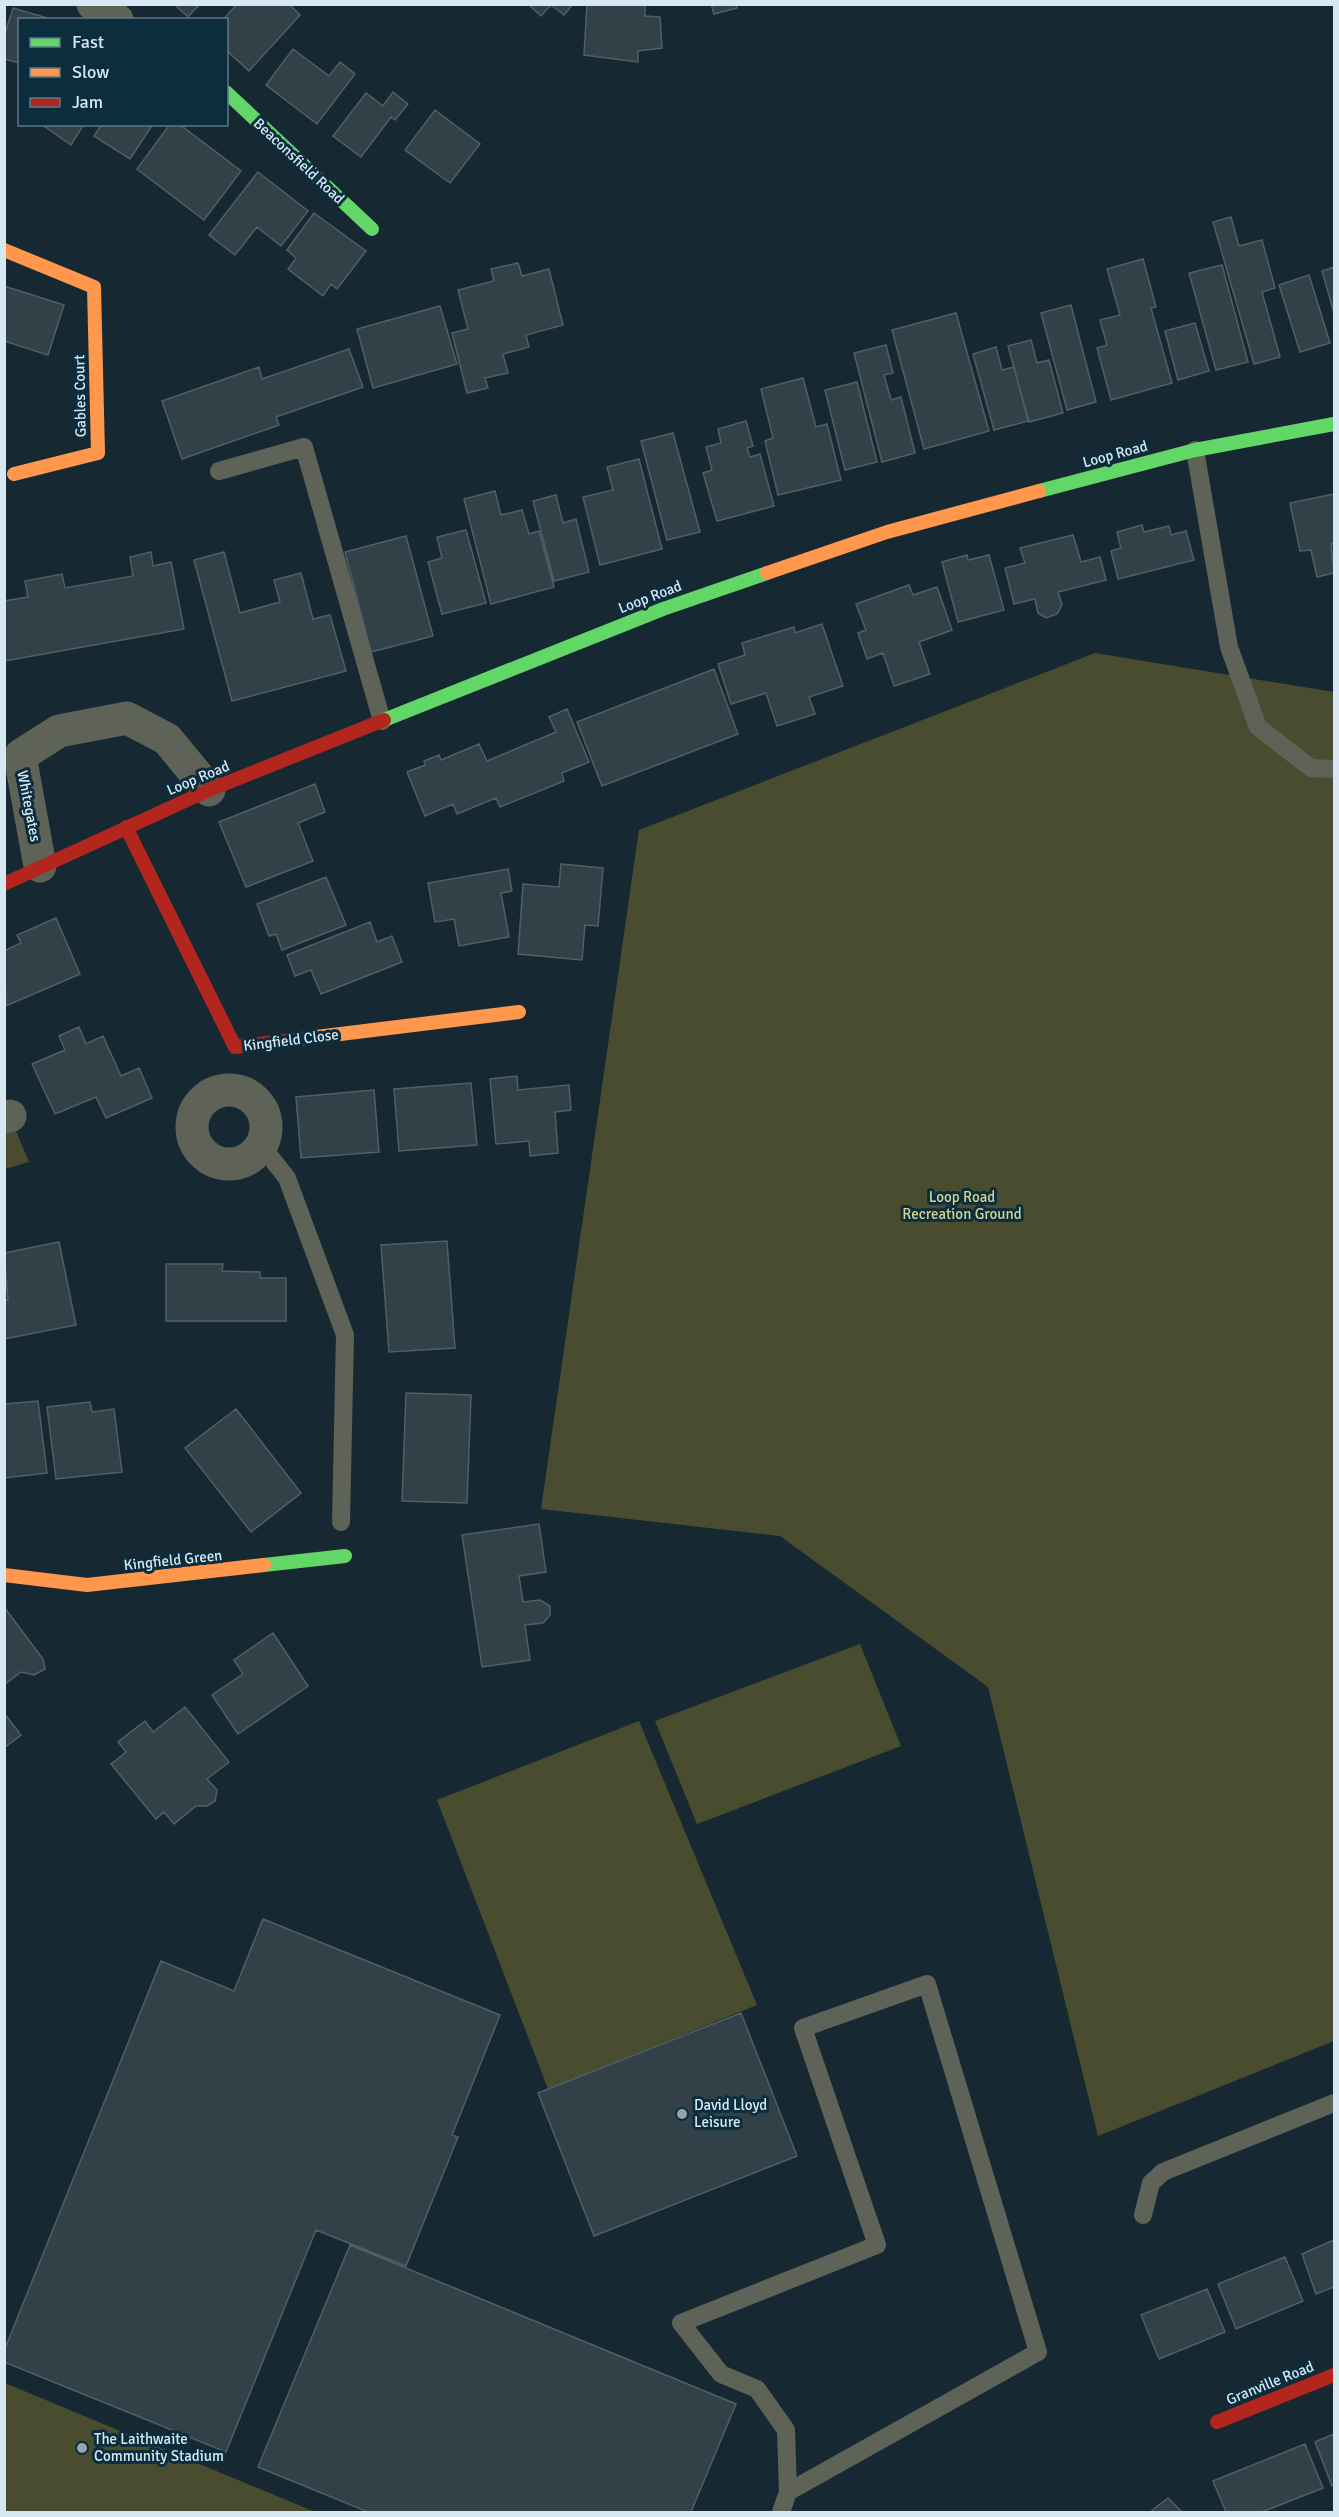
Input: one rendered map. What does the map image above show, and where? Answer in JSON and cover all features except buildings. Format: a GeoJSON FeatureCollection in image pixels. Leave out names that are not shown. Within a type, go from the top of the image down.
{"type":"FeatureCollection","features":[{"type":"Feature","properties":{"kind":"street"},"geometry":{"type":"LineString","coordinates":[[93,4],[114,18]]}},
{"type":"Feature","properties":{"kind":"street","name":"Beaconsfield Road"},"geometry":{"type":"LineString","coordinates":[[228,94],[372,229]]}},
{"type":"Feature","properties":{"kind":"street","name":"Gables Court"},"geometry":{"type":"LineString","coordinates":[[4,250],[94,287],[98,453],[14,474]]}},
{"type":"Feature","properties":{"kind":"street","name":"Loop Road"},"geometry":{"type":"LineString","coordinates":[[4,884],[209,790],[663,609],[887,532],[1195,450],[1335,424]]}},
{"type":"Feature","properties":{"kind":"street","name":"Whitegates"},"geometry":{"type":"LineString","coordinates":[[40,866],[20,756],[59,731],[127,718],[167,739],[209,790]]}},
{"type":"Feature","properties":{"kind":"street","name":"Kingfield Close"},"geometry":{"type":"LineString","coordinates":[[126,827],[235,1047],[519,1012]]}},
{"type":"Feature","properties":{"kind":"street"},"geometry":{"type":"LineString","coordinates":[[235,1047],[237,1090]]}},
{"type":"Feature","properties":{"kind":"street"},"geometry":{"type":"LineString","coordinates":[[237,1090],[257,1103],[264,1114],[266,1126],[261,1145],[251,1157],[228,1164],[216,1162],[197,1146],[192,1135],[192,1122],[203,1100],[213,1093],[237,1090]]}},
{"type":"Feature","properties":{"kind":"street","name":"Kingfield Green"},"geometry":{"type":"LineString","coordinates":[[4,1575],[87,1585],[345,1557]]}},
{"type":"Feature","properties":{"kind":"street","name":"Granville Road"},"geometry":{"type":"LineString","coordinates":[[1218,2422],[1335,2375]]}},
{"type":"Feature","properties":{"kind":"lane"},"geometry":{"type":"LineString","coordinates":[[219,471],[304,447],[382,721]]}},
{"type":"Feature","properties":{"kind":"lane"},"geometry":{"type":"LineString","coordinates":[[1195,450],[1229,647],[1258,727],[1311,768],[1335,769]]}},
{"type":"Feature","properties":{"kind":"lane"},"geometry":{"type":"LineString","coordinates":[[261,1145],[287,1178],[345,1335],[341,1522]]}},
{"type":"Feature","properties":{"kind":"lane"},"geometry":{"type":"LineString","coordinates":[[781,2512],[788,2493],[786,2430],[757,2389],[721,2374],[681,2323],[877,2245],[802,2028],[927,1984],[1038,2352],[788,2493]]}},
{"type":"Feature","properties":{"kind":"lane"},"geometry":{"type":"LineString","coordinates":[[1143,2215],[1151,2183],[1163,2172],[1335,2103]]}},
{"type":"Feature","properties":{"kind":"green space","name":"Loop Road Recreation Ground"},"geometry":{"type":"Polygon","coordinates":[[[1095,653],[1334,692],[1334,2041],[1098,2136],[988,1687],[780,1536],[541,1509],[639,830],[1095,653]]]}},
{"type":"Feature","properties":{"kind":"green space"},"geometry":{"type":"Polygon","coordinates":[[[4,1103],[29,1162],[5,1169],[4,1169],[4,1103]]]}},
{"type":"Feature","properties":{"kind":"green space"},"geometry":{"type":"Polygon","coordinates":[[[860,1644],[901,1746],[697,1824],[655,1721],[860,1644]]]}},
{"type":"Feature","properties":{"kind":"green space"},"geometry":{"type":"Polygon","coordinates":[[[639,1721],[757,2005],[548,2089],[437,1800],[639,1721]]]}},
{"type":"Feature","properties":{"kind":"green space","name":"The Laithwaite Community Stadium"},"geometry":{"type":"Polygon","coordinates":[[[5,2383],[315,2512],[5,2512],[5,2383]]]}},
{"type":"Feature","properties":{"kind":"traffic: fast"},"geometry":{"type":"LineString","coordinates":[[228,94],[372,229]]}},
{"type":"Feature","properties":{"kind":"traffic: fast"},"geometry":{"type":"LineString","coordinates":[[1039,491],[1195,450],[1334,424]]}},
{"type":"Feature","properties":{"kind":"traffic: fast"},"geometry":{"type":"LineString","coordinates":[[384,720],[663,609],[767,573]]}},
{"type":"Feature","properties":{"kind":"traffic: fast"},"geometry":{"type":"LineString","coordinates":[[264,1565],[345,1556]]}},
{"type":"Feature","properties":{"kind":"traffic: slow"},"geometry":{"type":"LineString","coordinates":[[4,250],[94,287],[98,453],[14,474]]}},
{"type":"Feature","properties":{"kind":"traffic: slow"},"geometry":{"type":"LineString","coordinates":[[767,573],[887,532],[1039,491]]}},
{"type":"Feature","properties":{"kind":"traffic: slow"},"geometry":{"type":"LineString","coordinates":[[308,1038],[519,1012]]}},
{"type":"Feature","properties":{"kind":"traffic: slow"},"geometry":{"type":"LineString","coordinates":[[4,1575],[87,1585],[264,1565]]}},
{"type":"Feature","properties":{"kind":"traffic: jam"},"geometry":{"type":"LineString","coordinates":[[4,884],[209,790],[384,720]]}},
{"type":"Feature","properties":{"kind":"traffic: jam"},"geometry":{"type":"LineString","coordinates":[[126,827],[235,1047],[308,1038]]}},
{"type":"Feature","properties":{"kind":"traffic: jam"},"geometry":{"type":"LineString","coordinates":[[1217,2422],[1334,2375]]}},
{"type":"Feature","properties":{"kind":"place","name":"David Lloyd Leisure"},"geometry":{"type":"Point","coordinates":[682,2114]}},
{"type":"Feature","properties":{"kind":"place","name":"The Laithwaite Community Stadium"},"geometry":{"type":"Point","coordinates":[82,2448]}}]}
